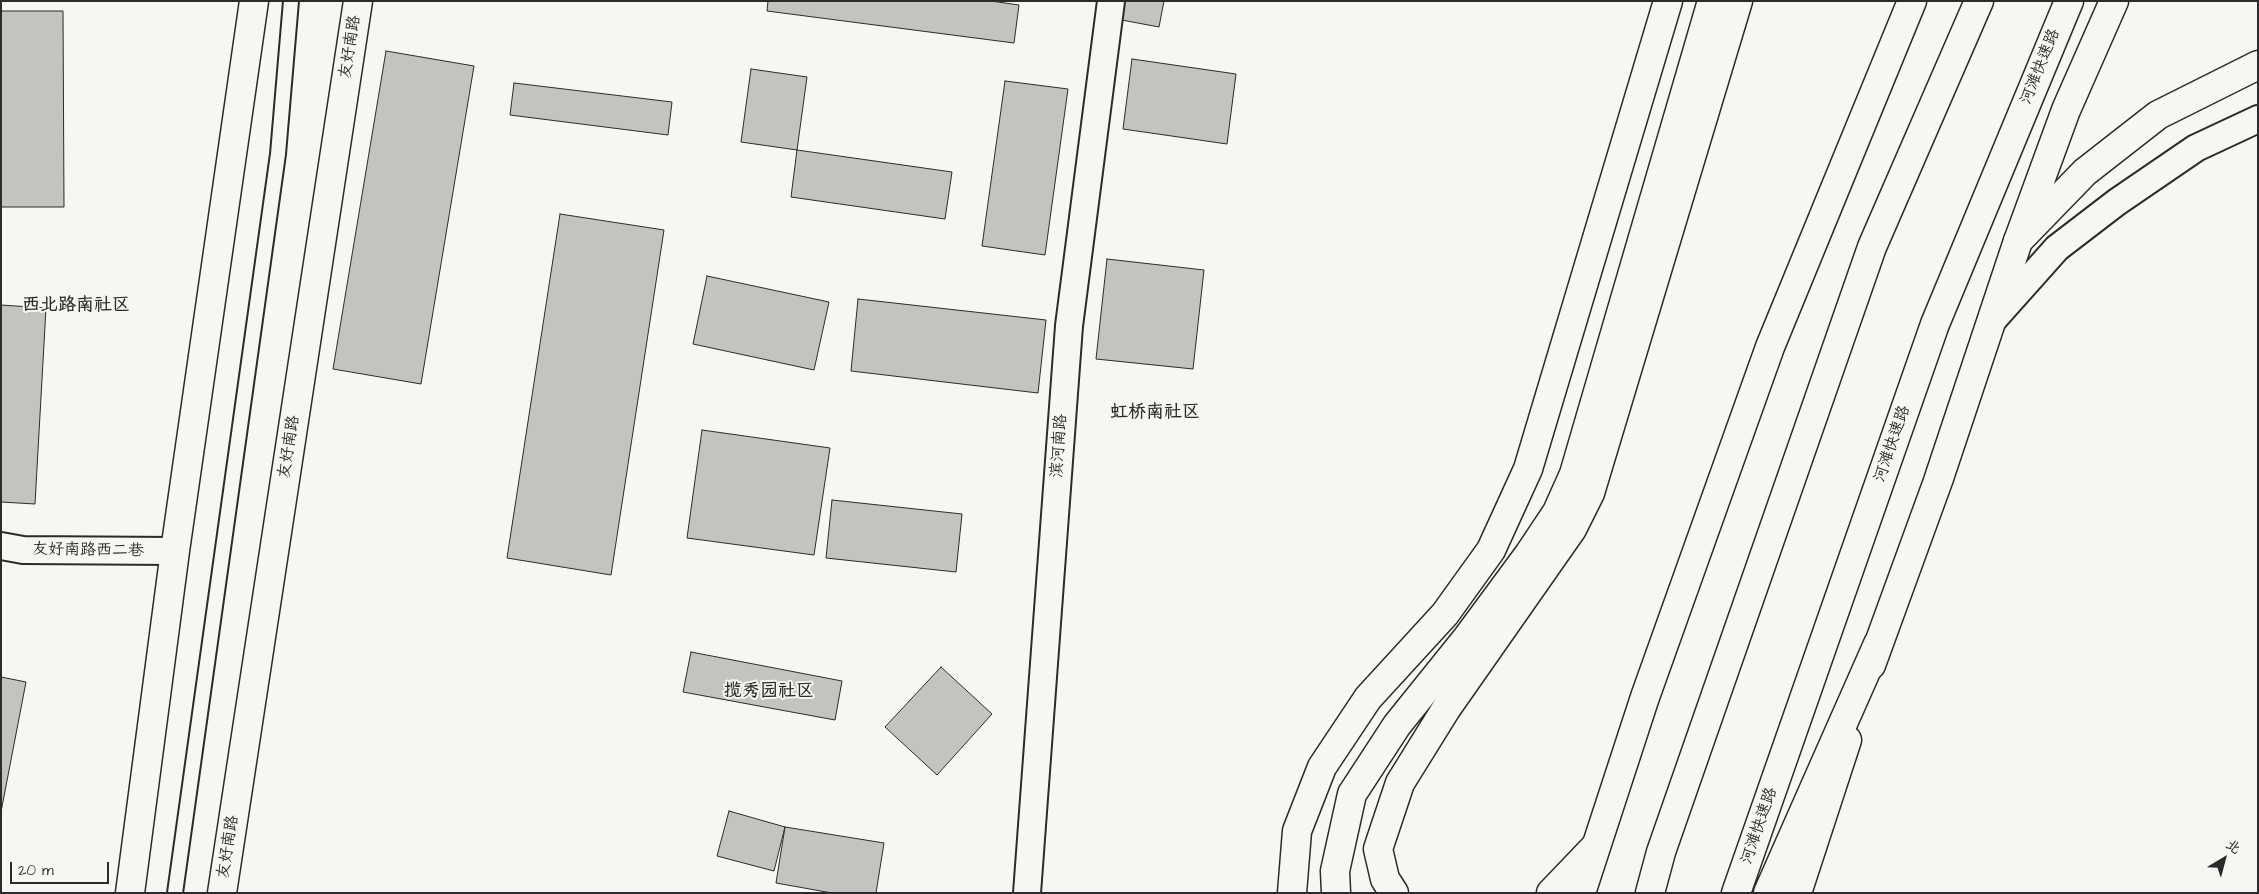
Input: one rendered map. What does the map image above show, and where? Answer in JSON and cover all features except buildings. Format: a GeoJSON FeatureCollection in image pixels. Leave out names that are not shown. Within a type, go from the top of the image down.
{"type":"FeatureCollection","features":[{"type":"Feature","properties":{"kind":"main road"},"geometry":{"type":"LineString","coordinates":[[130,893],[175,551],[254,1]]}},
{"type":"Feature","properties":{"kind":"main road","name":"友好南路"},"geometry":{"type":"LineString","coordinates":[[222,893],[358,1]]}},
{"type":"Feature","properties":{"kind":"main road"},"geometry":{"type":"LineString","coordinates":[[1292,893],[1297,830],[1322,767],[1368,698],[1445,614],[1491,550],[1528,470],[1668,1]]}},
{"type":"Feature","properties":{"kind":"main road"},"geometry":{"type":"LineString","coordinates":[[1394,893],[1385,879],[1378,849],[1400,783],[1536,562],[1574,474],[1712,1]]}},
{"type":"Feature","properties":{"kind":"main road"},"geometry":{"type":"LineString","coordinates":[[1336,893],[1335,871],[1352,794],[1397,725],[1467,638],[1536,562],[1572,529],[1590,493],[1738,1]]}},
{"type":"Feature","properties":{"kind":"main road"},"geometry":{"type":"LineString","coordinates":[[1581,893],[1646,697],[1770,347],[1912,1]]}},
{"type":"Feature","properties":{"kind":"main road"},"geometry":{"type":"LineString","coordinates":[[1650,893],[1661,852],[1872,247],[1979,1]]}},
{"type":"Feature","properties":{"kind":"main road","name":"河滩快速路"},"geometry":{"type":"LineString","coordinates":[[1736,893],[1935,324],[2068,1]]}},
{"type":"Feature","properties":{"kind":"main road"},"geometry":{"type":"LineString","coordinates":[[1797,893],[1878,644],[1938,482],[2018,241],[2066,110],[2114,1]]}},
{"type":"Feature","properties":{"kind":"main road"},"geometry":{"type":"LineString","coordinates":[[2018,241],[2085,172],[2158,115],[2258,64]]}},
{"type":"Feature","properties":{"kind":"main road"},"geometry":{"type":"LineString","coordinates":[[1768,893],[1878,644]]}},
{"type":"Feature","properties":{"kind":"main road"},"geometry":{"type":"LineString","coordinates":[[1551,893],[1595,847]]}},
{"type":"Feature","properties":{"kind":"street","name":"滨河南路"},"geometry":{"type":"LineString","coordinates":[[1027,893],[1069,326],[1110,1]]}},
{"type":"Feature","properties":{"kind":"street"},"geometry":{"type":"LineString","coordinates":[[1991,322],[2057,248],[2117,202],[2196,148],[2258,119]]}},
{"type":"Feature","properties":{"kind":"street","name":"友好南路西二巷"},"geometry":{"type":"LineString","coordinates":[[1,546],[23,550],[175,551]]}},
{"type":"Feature","properties":{"kind":"lane"},"geometry":{"type":"LineString","coordinates":[[175,893],[278,154],[291,1]]}},
{"type":"Feature","properties":{"kind":"district","name":"西北路南社区"},"geometry":{"type":"Point","coordinates":[76,306]}},
{"type":"Feature","properties":{"kind":"district","name":"虹桥南社区"},"geometry":{"type":"Point","coordinates":[1155,413]}},
{"type":"Feature","properties":{"kind":"district","name":"揽秀园社区"},"geometry":{"type":"Point","coordinates":[769,692]}}]}
